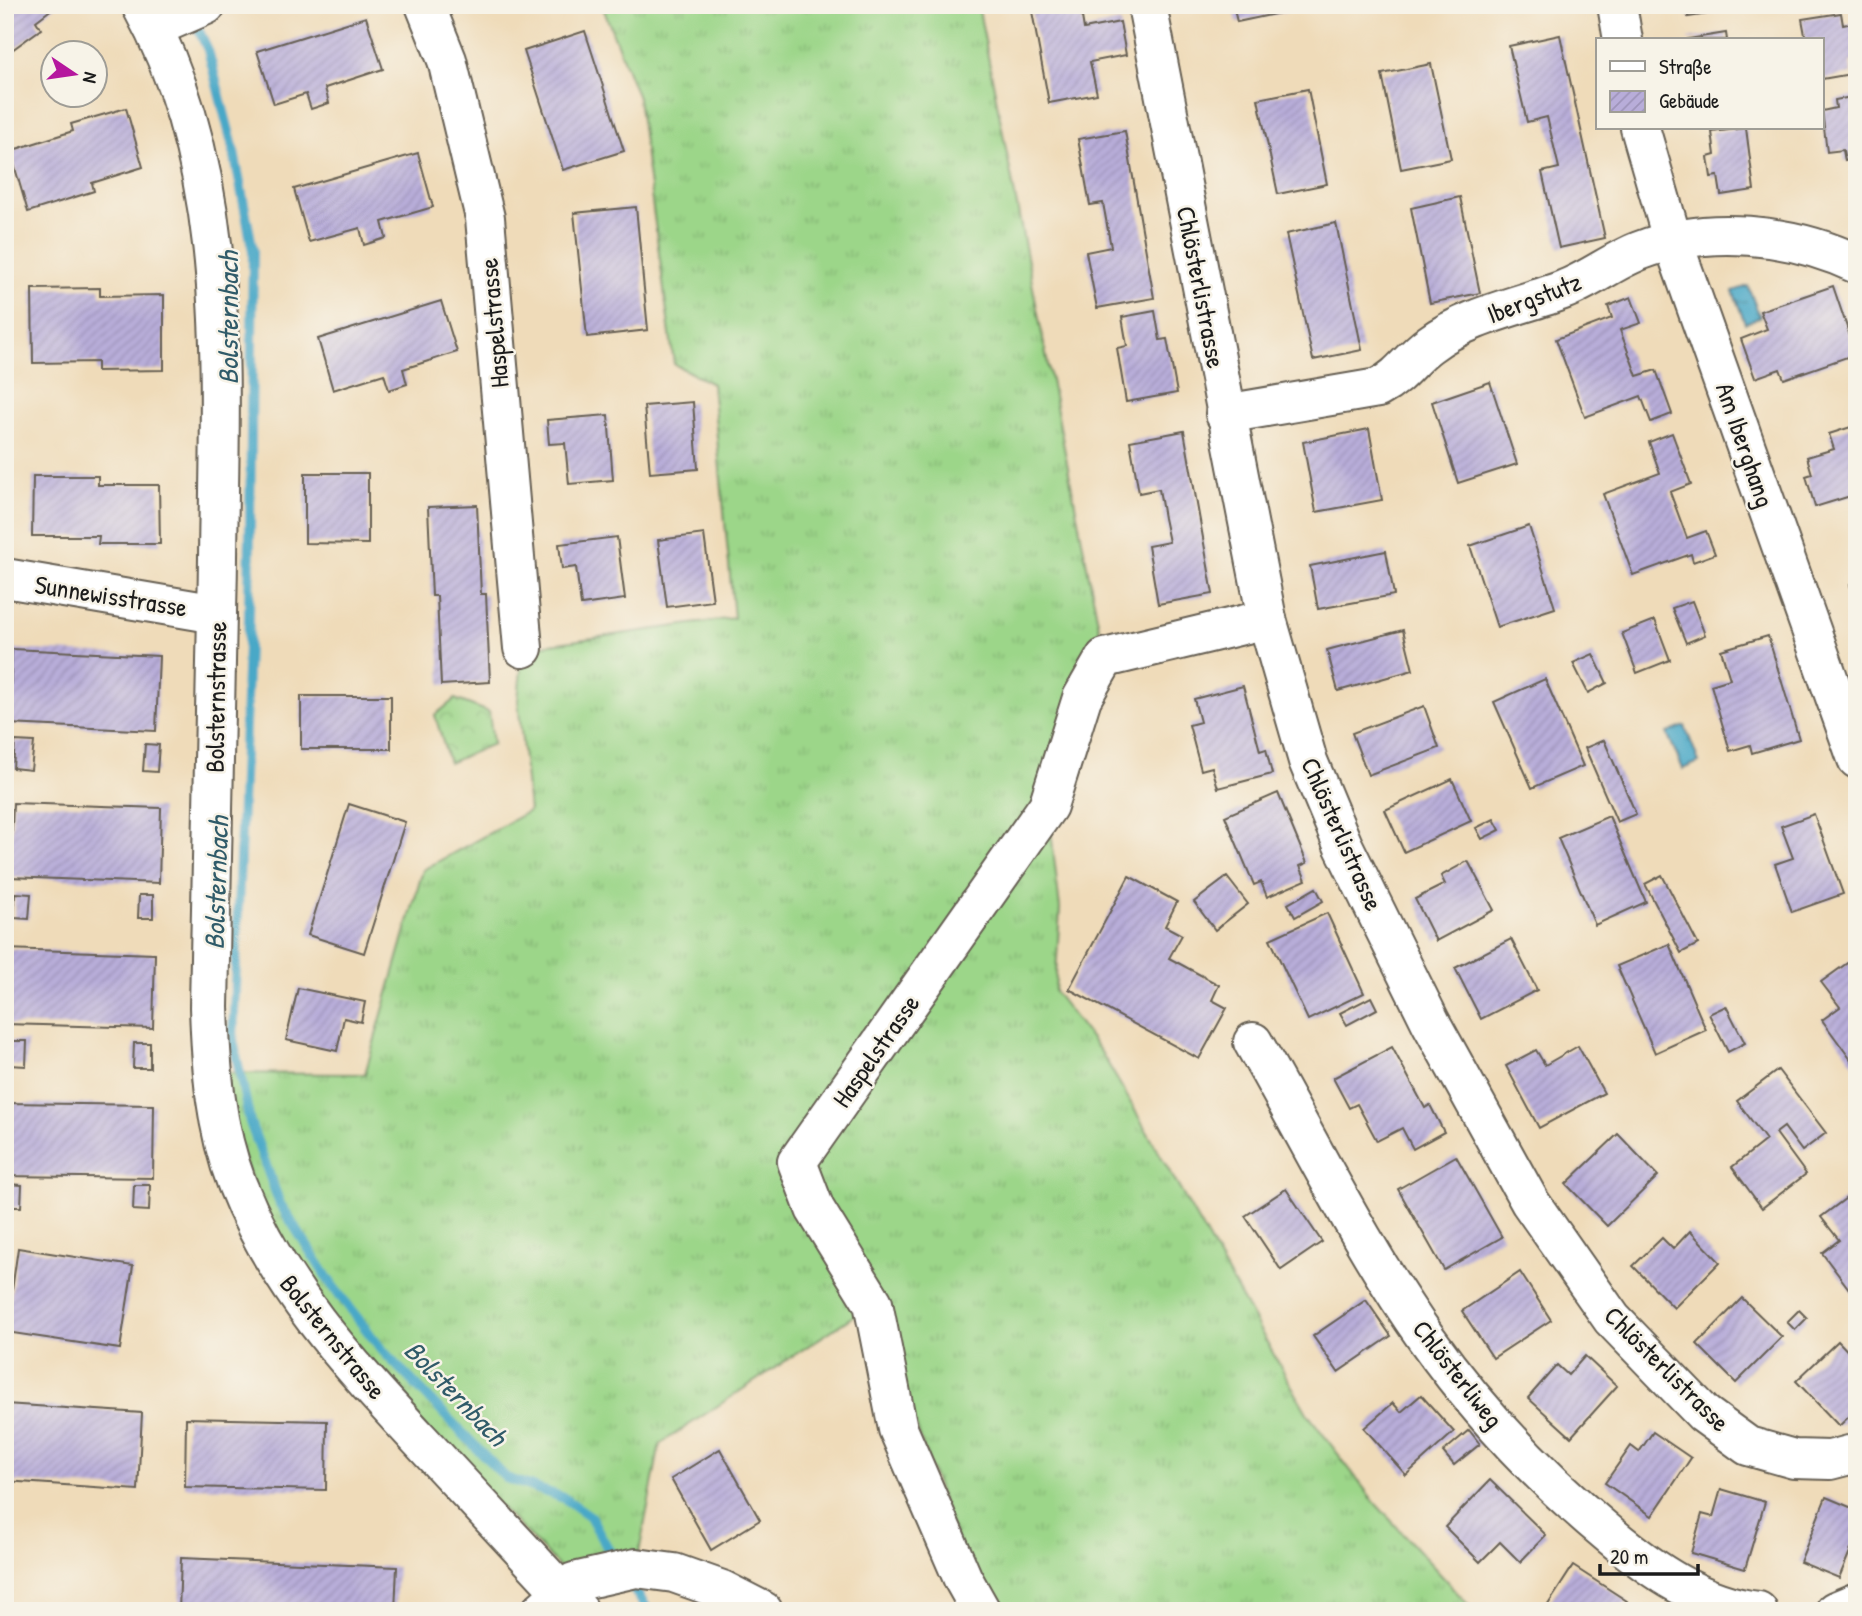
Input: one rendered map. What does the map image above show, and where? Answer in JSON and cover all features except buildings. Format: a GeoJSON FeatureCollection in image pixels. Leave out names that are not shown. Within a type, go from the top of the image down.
{"type":"FeatureCollection","features":[{"type":"Feature","properties":{"kind":"street","name":"Haspelstrasse"},"geometry":{"type":"LineString","coordinates":[[425,5],[447,60],[485,218],[523,648]]}},
{"type":"Feature","properties":{"kind":"street","name":"Chlösterlistrasse"},"geometry":{"type":"LineString","coordinates":[[1147,5],[1267,619],[1308,761],[1354,869],[1431,1023],[1530,1202],[1612,1319],[1704,1414],[1748,1446],[1794,1459],[1830,1460],[1857,1453]]}},
{"type":"Feature","properties":{"kind":"street"},"geometry":{"type":"LineString","coordinates":[[1617,5],[1623,38]]}},
{"type":"Feature","properties":{"kind":"street","name":"Bolsternstrasse"},"geometry":{"type":"LineString","coordinates":[[170,14],[184,101],[200,165],[216,262],[220,373],[210,942],[211,1073],[236,1182],[268,1251],[297,1299],[561,1605]]}},
{"type":"Feature","properties":{"kind":"street","name":"Am Iberghang"},"geometry":{"type":"LineString","coordinates":[[1641,130],[1673,242],[1857,760]]}},
{"type":"Feature","properties":{"kind":"street","name":"Ibergstutz"},"geometry":{"type":"LineString","coordinates":[[1225,414],[1378,388],[1398,378],[1429,344],[1465,325],[1567,289],[1639,251],[1673,242],[1766,235],[1857,264]]}},
{"type":"Feature","properties":{"kind":"street","name":"Sunnewisstrasse"},"geometry":{"type":"LineString","coordinates":[[5,578],[217,614]]}},
{"type":"Feature","properties":{"kind":"street","name":"Haspelstrasse"},"geometry":{"type":"LineString","coordinates":[[981,1611],[963,1579],[898,1429],[873,1303],[815,1209],[797,1163],[1048,806],[1082,698],[1105,658],[1267,619]]}},
{"type":"Feature","properties":{"kind":"street","name":"Chlösterliweg"},"geometry":{"type":"LineString","coordinates":[[1253,1042],[1367,1246],[1426,1339],[1486,1413],[1580,1510],[1652,1570],[1704,1596],[1758,1611]]}},
{"type":"Feature","properties":{"kind":"street"},"geometry":{"type":"LineString","coordinates":[[561,1605],[574,1582],[620,1570],[674,1573],[722,1590],[763,1611]]}},
{"type":"Feature","properties":{"kind":"street"},"geometry":{"type":"LineString","coordinates":[[1835,1611],[1857,1602]]}},
{"type":"Feature","properties":{"kind":"green space"},"geometry":{"type":"Polygon","coordinates":[[[602,5],[978,5],[1105,658],[1048,806],[1060,908],[1055,992],[1101,1052],[1307,1413],[1376,1504],[1474,1611],[981,1611],[873,1303],[660,1444],[636,1568],[574,1582],[297,1299],[211,1073],[365,1074],[423,870],[529,811],[518,700],[523,648],[734,618],[712,384],[674,364],[638,98],[602,5]]]}},
{"type":"Feature","properties":{"kind":"green space"},"geometry":{"type":"Polygon","coordinates":[[[455,699],[489,712],[493,744],[449,763],[435,715],[455,699]]]}},
{"type":"Feature","properties":{"kind":"water"},"geometry":{"type":"Polygon","coordinates":[[[1748,286],[1760,317],[1745,323],[1733,291],[1748,286]]]}},
{"type":"Feature","properties":{"kind":"water"},"geometry":{"type":"Polygon","coordinates":[[[1685,726],[1699,762],[1683,769],[1667,733],[1685,726]]]}},
{"type":"Feature","properties":{"kind":"waterway","name":"Bolsternbach"},"geometry":{"type":"LineString","coordinates":[[193,18],[208,50],[233,147],[253,251],[249,620],[233,1040],[250,1122],[280,1204],[332,1285],[382,1350],[506,1478],[564,1498],[590,1516],[617,1565]]}},
{"type":"Feature","properties":{"kind":"waterway","name":"Bolsternbach"},"geometry":{"type":"LineString","coordinates":[[627,1580],[649,1611]]}}]}
